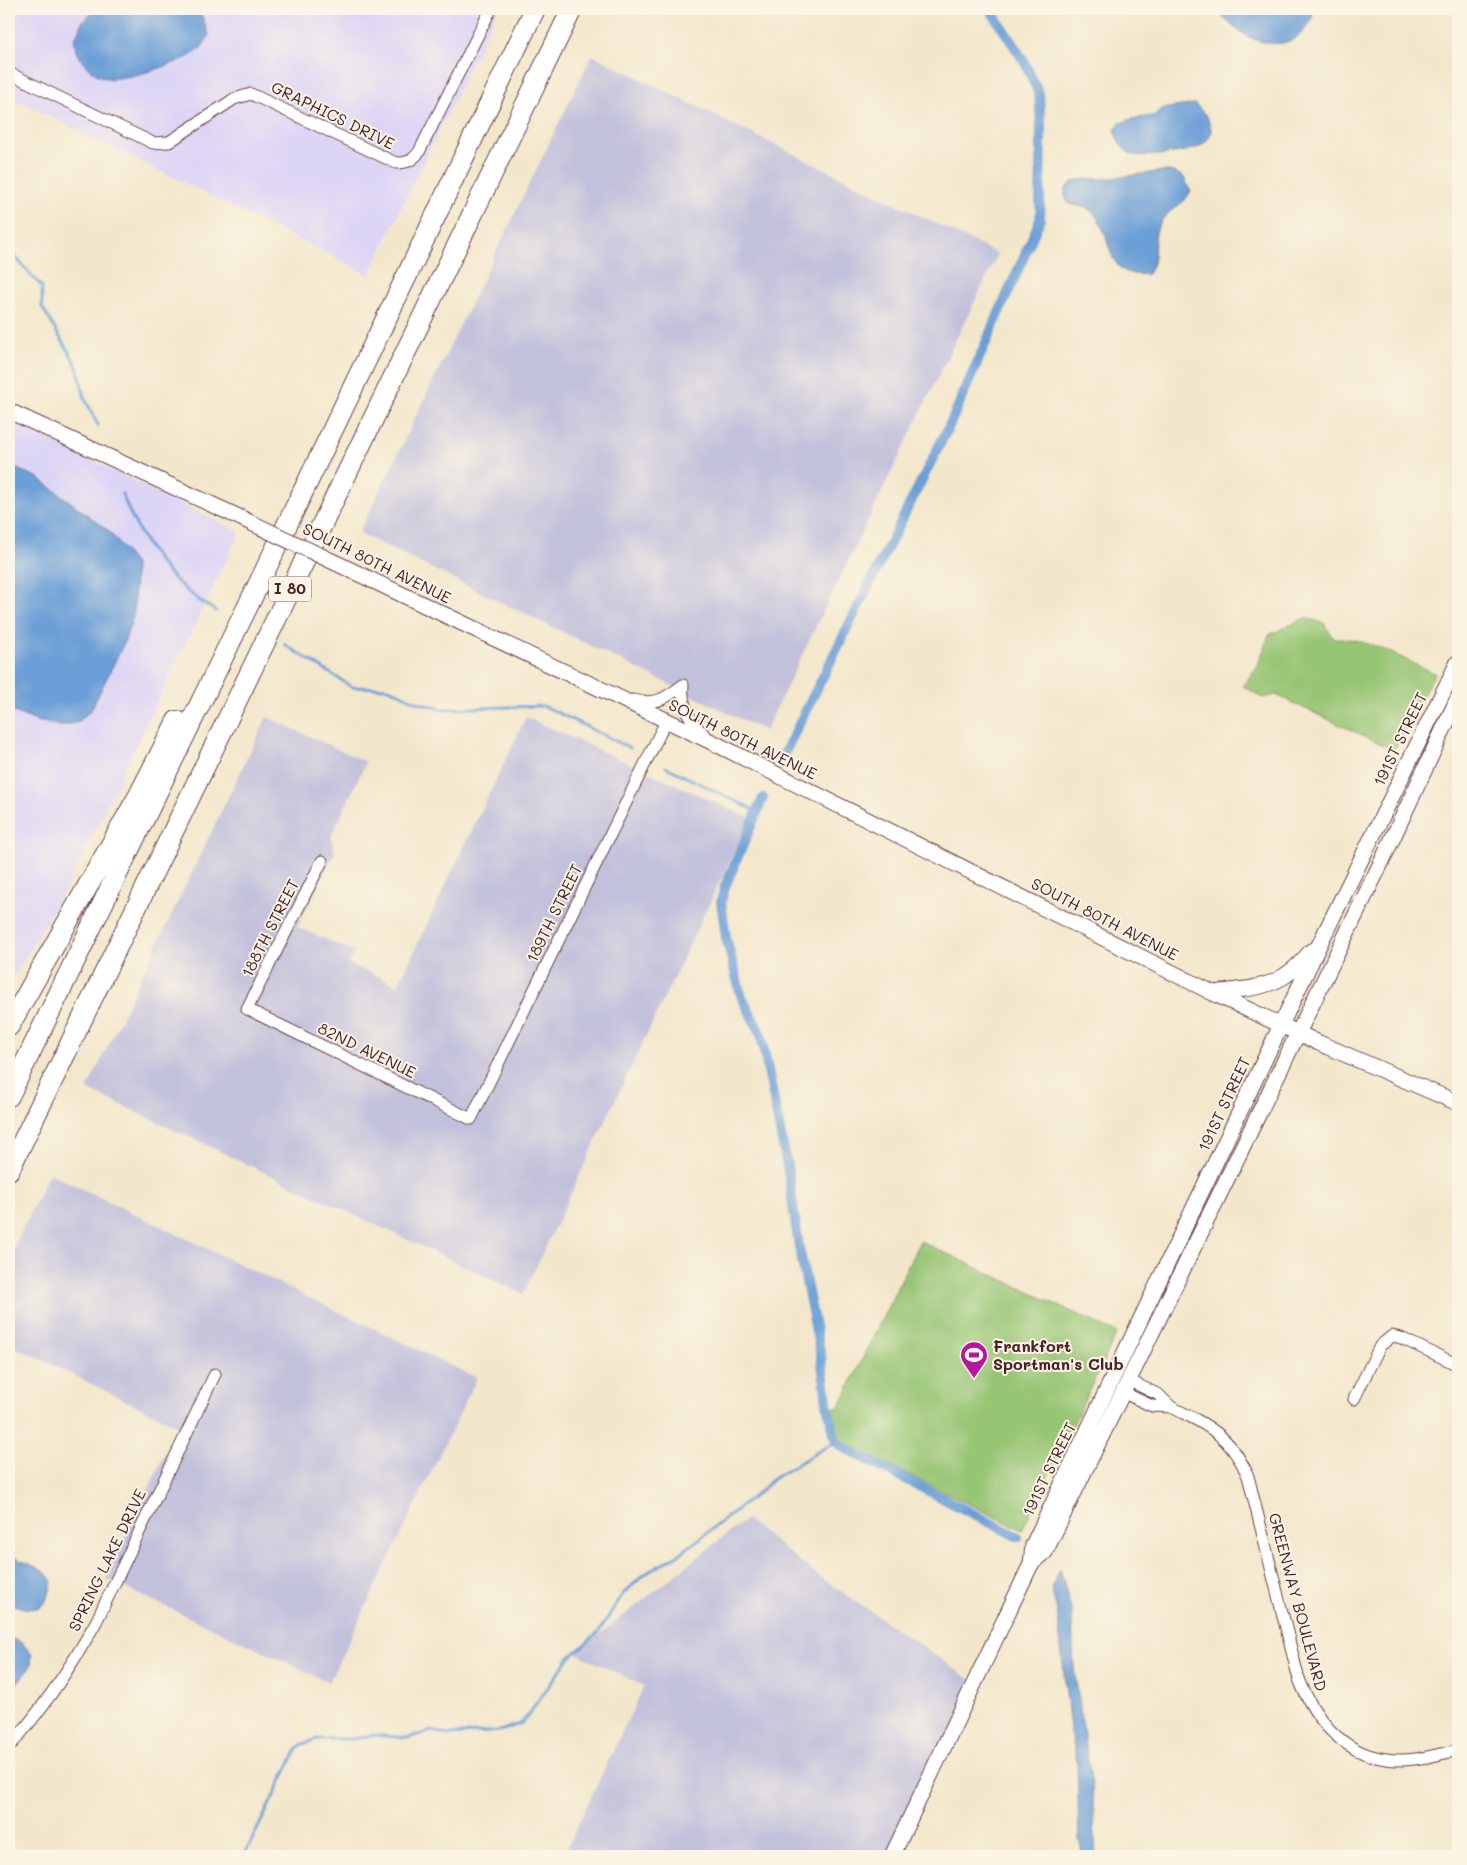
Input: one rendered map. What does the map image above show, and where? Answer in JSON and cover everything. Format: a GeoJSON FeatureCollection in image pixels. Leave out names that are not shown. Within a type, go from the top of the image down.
{"type":"FeatureCollection","features":[{"type":"Feature","properties":{"kind":"highway","name":"I 80"},"geometry":{"type":"LineString","coordinates":[[9,1096],[260,582],[535,9]]}},
{"type":"Feature","properties":{"kind":"highway","name":"I 80"},"geometry":{"type":"LineString","coordinates":[[9,1170],[572,9]]}},
{"type":"Feature","properties":{"kind":"highway"},"geometry":{"type":"LineString","coordinates":[[9,1026],[138,796],[207,663],[260,582]]}},
{"type":"Feature","properties":{"kind":"main road","name":"SOUTH 80TH AVENUE"},"geometry":{"type":"LineString","coordinates":[[9,411],[241,518],[714,743],[1213,993],[1298,1033],[1458,1103]]}},
{"type":"Feature","properties":{"kind":"main road","name":"191ST STREET"},"geometry":{"type":"LineString","coordinates":[[892,1856],[1031,1564],[1033,1545],[1323,937],[1458,662]]}},
{"type":"Feature","properties":{"kind":"main road","name":"191ST STREET"},"geometry":{"type":"LineString","coordinates":[[1031,1564],[1045,1552],[1298,1033],[1458,698]]}},
{"type":"Feature","properties":{"kind":"main road"},"geometry":{"type":"LineString","coordinates":[[1213,993],[1269,985],[1284,978],[1298,967],[1323,937]]}},
{"type":"Feature","properties":{"kind":"street","name":"GRAPHICS DRIVE"},"geometry":{"type":"LineString","coordinates":[[9,73],[154,143],[169,142],[234,99],[251,94],[396,163],[403,163],[410,161],[419,152],[491,9]]}},
{"type":"Feature","properties":{"kind":"street"},"geometry":{"type":"LineString","coordinates":[[617,697],[655,703],[666,698],[683,685],[682,699],[695,727],[714,743]]}},
{"type":"Feature","properties":{"kind":"street","name":"189TH STREET"},"geometry":{"type":"LineString","coordinates":[[471,1119],[666,721]]}},
{"type":"Feature","properties":{"kind":"street","name":"188TH STREET"},"geometry":{"type":"LineString","coordinates":[[247,1009],[322,861]]}},
{"type":"Feature","properties":{"kind":"street","name":"82ND AVENUE"},"geometry":{"type":"LineString","coordinates":[[247,1009],[471,1119]]}},
{"type":"Feature","properties":{"kind":"street"},"geometry":{"type":"LineString","coordinates":[[1354,1399],[1380,1346],[1392,1336],[1401,1338],[1458,1365]]}},
{"type":"Feature","properties":{"kind":"street","name":"SPRING LAKE DRIVE"},"geometry":{"type":"LineString","coordinates":[[9,1747],[52,1694],[80,1652],[215,1374]]}},
{"type":"Feature","properties":{"kind":"street","name":"GREENWAY BOULEVARD"},"geometry":{"type":"LineString","coordinates":[[1125,1386],[1152,1406],[1170,1407],[1215,1430],[1235,1450],[1242,1462],[1252,1490],[1298,1676],[1304,1694],[1314,1713],[1342,1741],[1364,1753],[1386,1759],[1423,1758],[1458,1750]]}},
{"type":"Feature","properties":{"kind":"shaded area"},"geometry":{"type":"Polygon","coordinates":[[[9,9],[498,9],[369,275],[9,96],[9,9]]]}},
{"type":"Feature","properties":{"kind":"shaded area"},"geometry":{"type":"Polygon","coordinates":[[[592,55],[998,254],[765,731],[359,533],[592,55]]]}},
{"type":"Feature","properties":{"kind":"shaded area"},"geometry":{"type":"Polygon","coordinates":[[[9,420],[240,532],[73,875],[9,986],[9,420]]]}},
{"type":"Feature","properties":{"kind":"shaded area"},"geometry":{"type":"Polygon","coordinates":[[[267,717],[366,762],[331,837],[335,852],[297,927],[355,952],[348,963],[398,985],[526,717],[750,818],[523,1294],[87,1089],[267,717]]]}},
{"type":"Feature","properties":{"kind":"shaded area"},"geometry":{"type":"Polygon","coordinates":[[[49,1173],[477,1378],[329,1682],[106,1579],[178,1426],[9,1344],[9,1258],[49,1173]]]}},
{"type":"Feature","properties":{"kind":"shaded area"},"geometry":{"type":"Polygon","coordinates":[[[746,1519],[816,1574],[977,1684],[893,1856],[563,1856],[644,1686],[576,1653],[746,1519]]]}},
{"type":"Feature","properties":{"kind":"green space"},"geometry":{"type":"Polygon","coordinates":[[[1305,618],[1324,623],[1333,638],[1360,641],[1373,645],[1435,673],[1394,750],[1276,695],[1263,698],[1243,686],[1258,665],[1269,635],[1305,618]]]}},
{"type":"Feature","properties":{"kind":"green space","name":"Frankfort Sportman's Club"},"geometry":{"type":"Polygon","coordinates":[[[920,1241],[1117,1333],[1022,1530],[843,1443],[829,1428],[825,1409],[839,1407],[920,1241]]]}},
{"type":"Feature","properties":{"kind":"water"},"geometry":{"type":"Polygon","coordinates":[[[97,9],[199,9],[209,35],[197,51],[177,62],[121,78],[102,77],[91,71],[84,63],[78,54],[74,42],[82,22],[97,9]]]}},
{"type":"Feature","properties":{"kind":"water"},"geometry":{"type":"Polygon","coordinates":[[[1222,9],[1311,9],[1313,15],[1305,29],[1295,38],[1283,43],[1270,43],[1257,40],[1233,26],[1222,16],[1222,9]]]}},
{"type":"Feature","properties":{"kind":"water"},"geometry":{"type":"Polygon","coordinates":[[[1195,104],[1207,116],[1212,132],[1206,142],[1199,147],[1190,150],[1144,156],[1131,154],[1118,141],[1115,130],[1120,123],[1131,119],[1153,116],[1161,109],[1195,104]]]}},
{"type":"Feature","properties":{"kind":"water"},"geometry":{"type":"Polygon","coordinates":[[[1170,171],[1183,176],[1191,191],[1183,201],[1166,215],[1159,225],[1155,237],[1154,260],[1148,274],[1133,274],[1122,270],[1115,262],[1099,220],[1089,209],[1069,204],[1065,196],[1067,186],[1072,182],[1080,180],[1170,171]]]}},
{"type":"Feature","properties":{"kind":"water"},"geometry":{"type":"Polygon","coordinates":[[[9,466],[37,477],[109,531],[135,564],[134,613],[124,643],[91,710],[78,722],[62,726],[36,721],[9,710],[9,466]]]}},
{"type":"Feature","properties":{"kind":"water"},"geometry":{"type":"Polygon","coordinates":[[[9,1555],[43,1570],[52,1580],[44,1604],[33,1609],[9,1603],[9,1555]]]}},
{"type":"Feature","properties":{"kind":"water"},"geometry":{"type":"Polygon","coordinates":[[[1060,1569],[1072,1612],[1074,1668],[1092,1786],[1096,1856],[1083,1856],[1079,1839],[1077,1762],[1070,1729],[1057,1611],[1051,1588],[1060,1569]]]}},
{"type":"Feature","properties":{"kind":"water"},"geometry":{"type":"Polygon","coordinates":[[[9,1637],[22,1643],[32,1654],[31,1666],[9,1693],[9,1637]]]}},
{"type":"Feature","properties":{"kind":"waterway"},"geometry":{"type":"LineString","coordinates":[[782,758],[951,422],[1040,220],[1041,126],[1039,94],[1025,63],[990,9]]}},
{"type":"Feature","properties":{"kind":"waterway"},"geometry":{"type":"LineString","coordinates":[[9,247],[16,258],[42,287],[42,307],[77,366],[85,399],[98,425]]}},
{"type":"Feature","properties":{"kind":"waterway"},"geometry":{"type":"LineString","coordinates":[[122,494],[138,529],[158,561],[184,588],[216,611]]}},
{"type":"Feature","properties":{"kind":"waterway"},"geometry":{"type":"LineString","coordinates":[[284,644],[352,687],[389,688],[417,702],[442,709],[544,706],[630,748]]}},
{"type":"Feature","properties":{"kind":"waterway"},"geometry":{"type":"LineString","coordinates":[[666,767],[756,811]]}},
{"type":"Feature","properties":{"kind":"waterway"},"geometry":{"type":"LineString","coordinates":[[763,798],[724,889],[721,902],[726,938],[741,995],[761,1035],[788,1171],[799,1247],[821,1356],[828,1409],[836,1441],[841,1446],[1018,1537]]}},
{"type":"Feature","properties":{"kind":"waterway"},"geometry":{"type":"LineString","coordinates":[[244,1856],[296,1751],[301,1745],[316,1739],[353,1739],[373,1735],[408,1738],[432,1731],[449,1735],[500,1731],[522,1723],[569,1658],[598,1633],[622,1595],[645,1574],[681,1553],[762,1490],[774,1478],[836,1441]]}},
{"type":"Feature","properties":{"kind":"place","name":"Frankfort Sportman's Club"},"geometry":{"type":"Point","coordinates":[974,1379]}}]}
